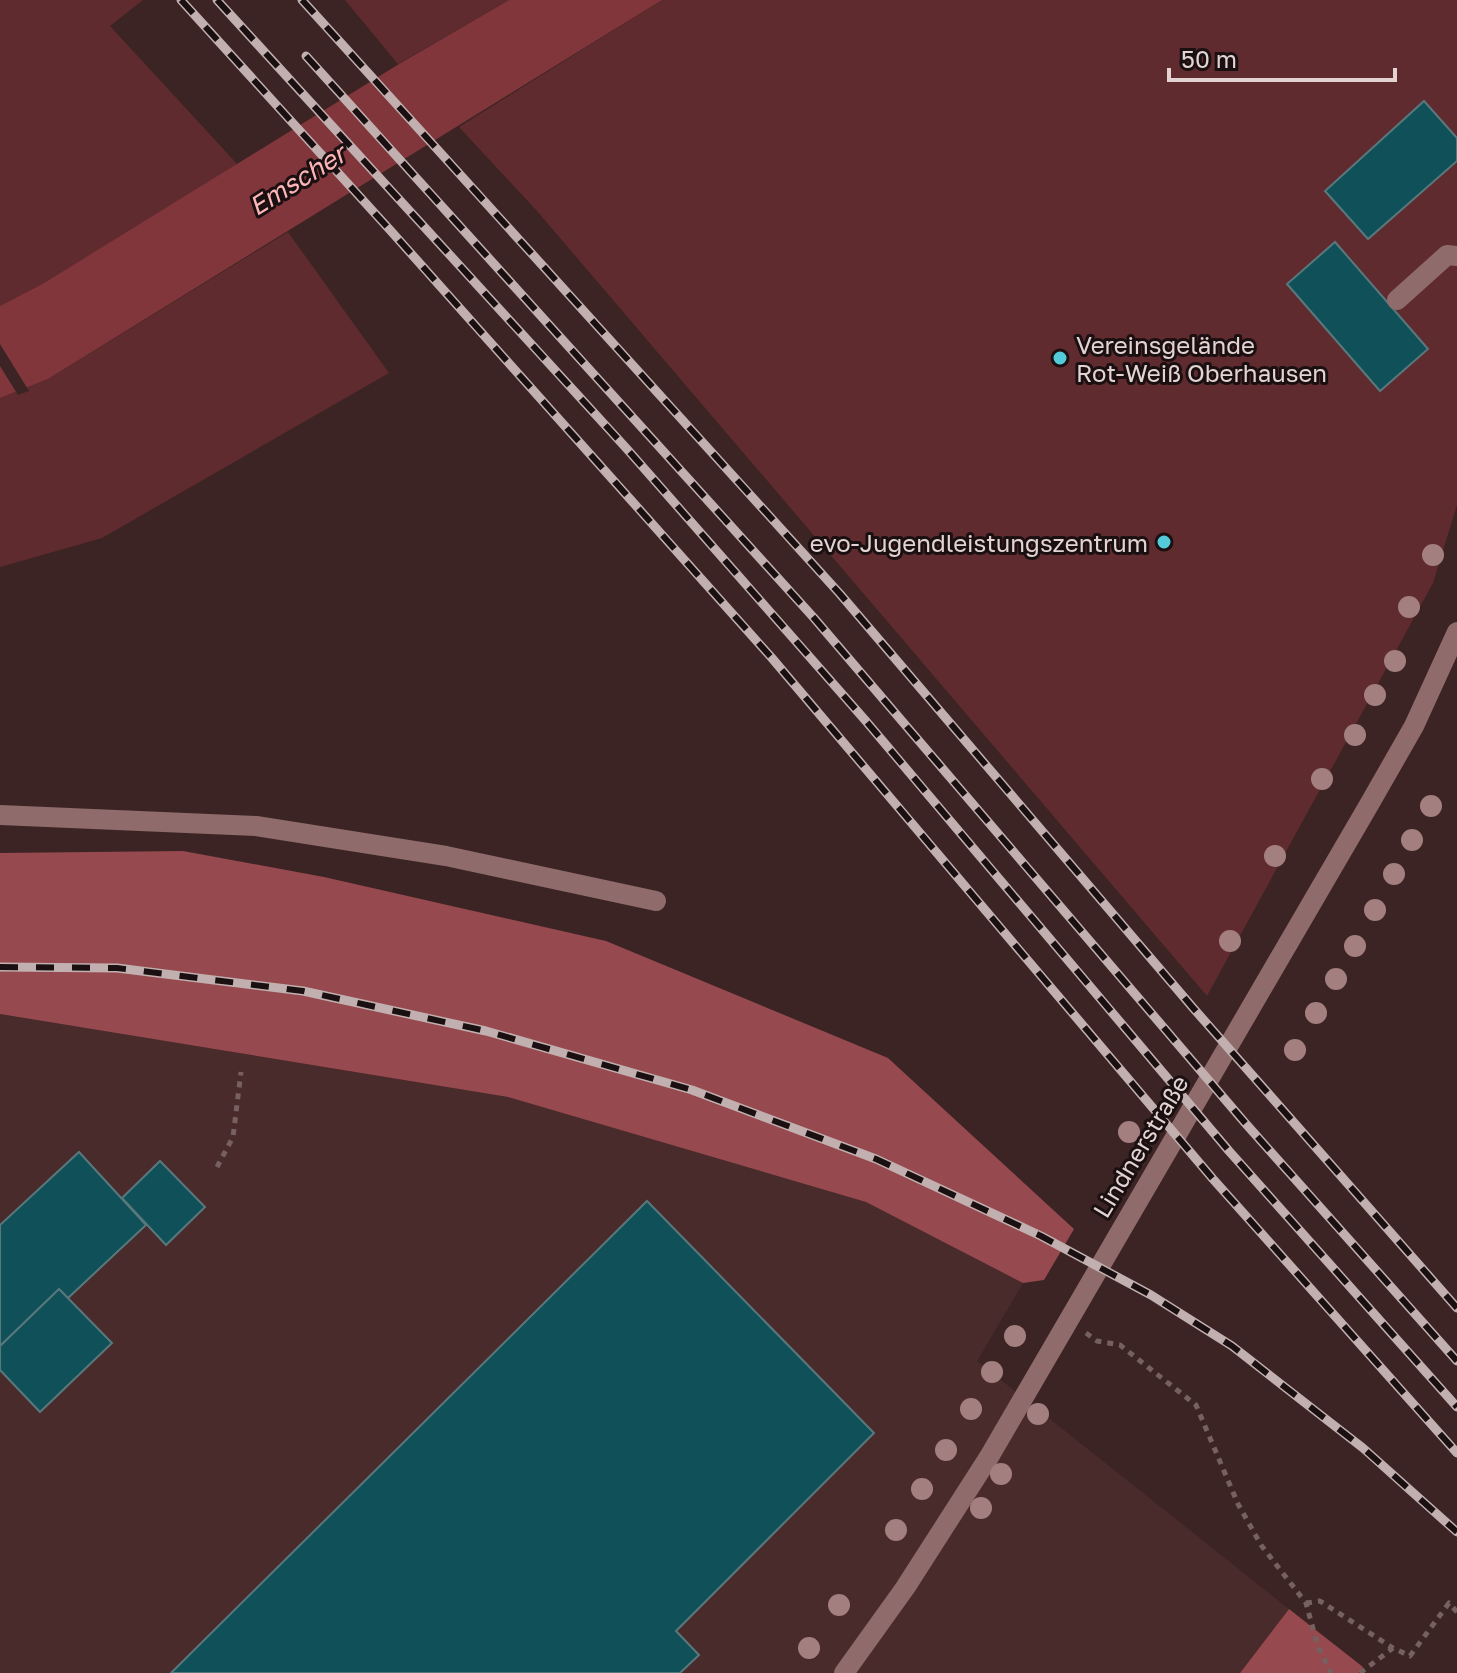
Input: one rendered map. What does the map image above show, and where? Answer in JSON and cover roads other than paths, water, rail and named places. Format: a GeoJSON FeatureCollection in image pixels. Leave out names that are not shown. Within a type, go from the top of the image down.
{"type":"FeatureCollection","features":[{"type":"Feature","properties":{"kind":"street"},"geometry":{"type":"LineString","coordinates":[[1397,300],[1447,255],[1457,256]]}},
{"type":"Feature","properties":{"kind":"street","name":"Lindnerstraße"},"geometry":{"type":"LineString","coordinates":[[844,1673],[947,1525],[1068,1322],[1378,791],[1414,726],[1457,632]]}},
{"type":"Feature","properties":{"kind":"street"},"geometry":{"type":"LineString","coordinates":[[0,815],[256,826],[446,856],[656,901]]}},
{"type":"Feature","properties":{"kind":"water","name":"Emscher"},"geometry":{"type":"Polygon","coordinates":[[[509,0],[662,0],[48,379],[0,398],[0,306],[44,283],[399,64],[509,0]]]}},
{"type":"Feature","properties":{"kind":"railway"},"geometry":{"type":"LineString","coordinates":[[181,0],[771,657],[1213,1179],[1457,1453]]}},
{"type":"Feature","properties":{"kind":"railway"},"geometry":{"type":"LineString","coordinates":[[217,0],[627,449],[865,720],[1229,1151],[1457,1407]]}},
{"type":"Feature","properties":{"kind":"railway"},"geometry":{"type":"LineString","coordinates":[[302,0],[840,594],[1194,1009],[1457,1308]]}},
{"type":"Feature","properties":{"kind":"railway"},"geometry":{"type":"LineString","coordinates":[[306,56],[814,618],[1246,1124],[1457,1361]]}},
{"type":"Feature","properties":{"kind":"railway"},"geometry":{"type":"LineString","coordinates":[[0,967],[117,968],[303,991],[486,1031],[692,1090],[876,1159],[1041,1236],[1151,1295],[1232,1346],[1363,1448],[1457,1532]]}},
{"type":"Feature","properties":{"kind":"place","name":"Vereinsgelände Rot-Weiß Oberhausen"},"geometry":{"type":"Point","coordinates":[1060,358]}},
{"type":"Feature","properties":{"kind":"place","name":"evo-Jugendleistungszentrum"},"geometry":{"type":"Point","coordinates":[1164,542]}}]}
